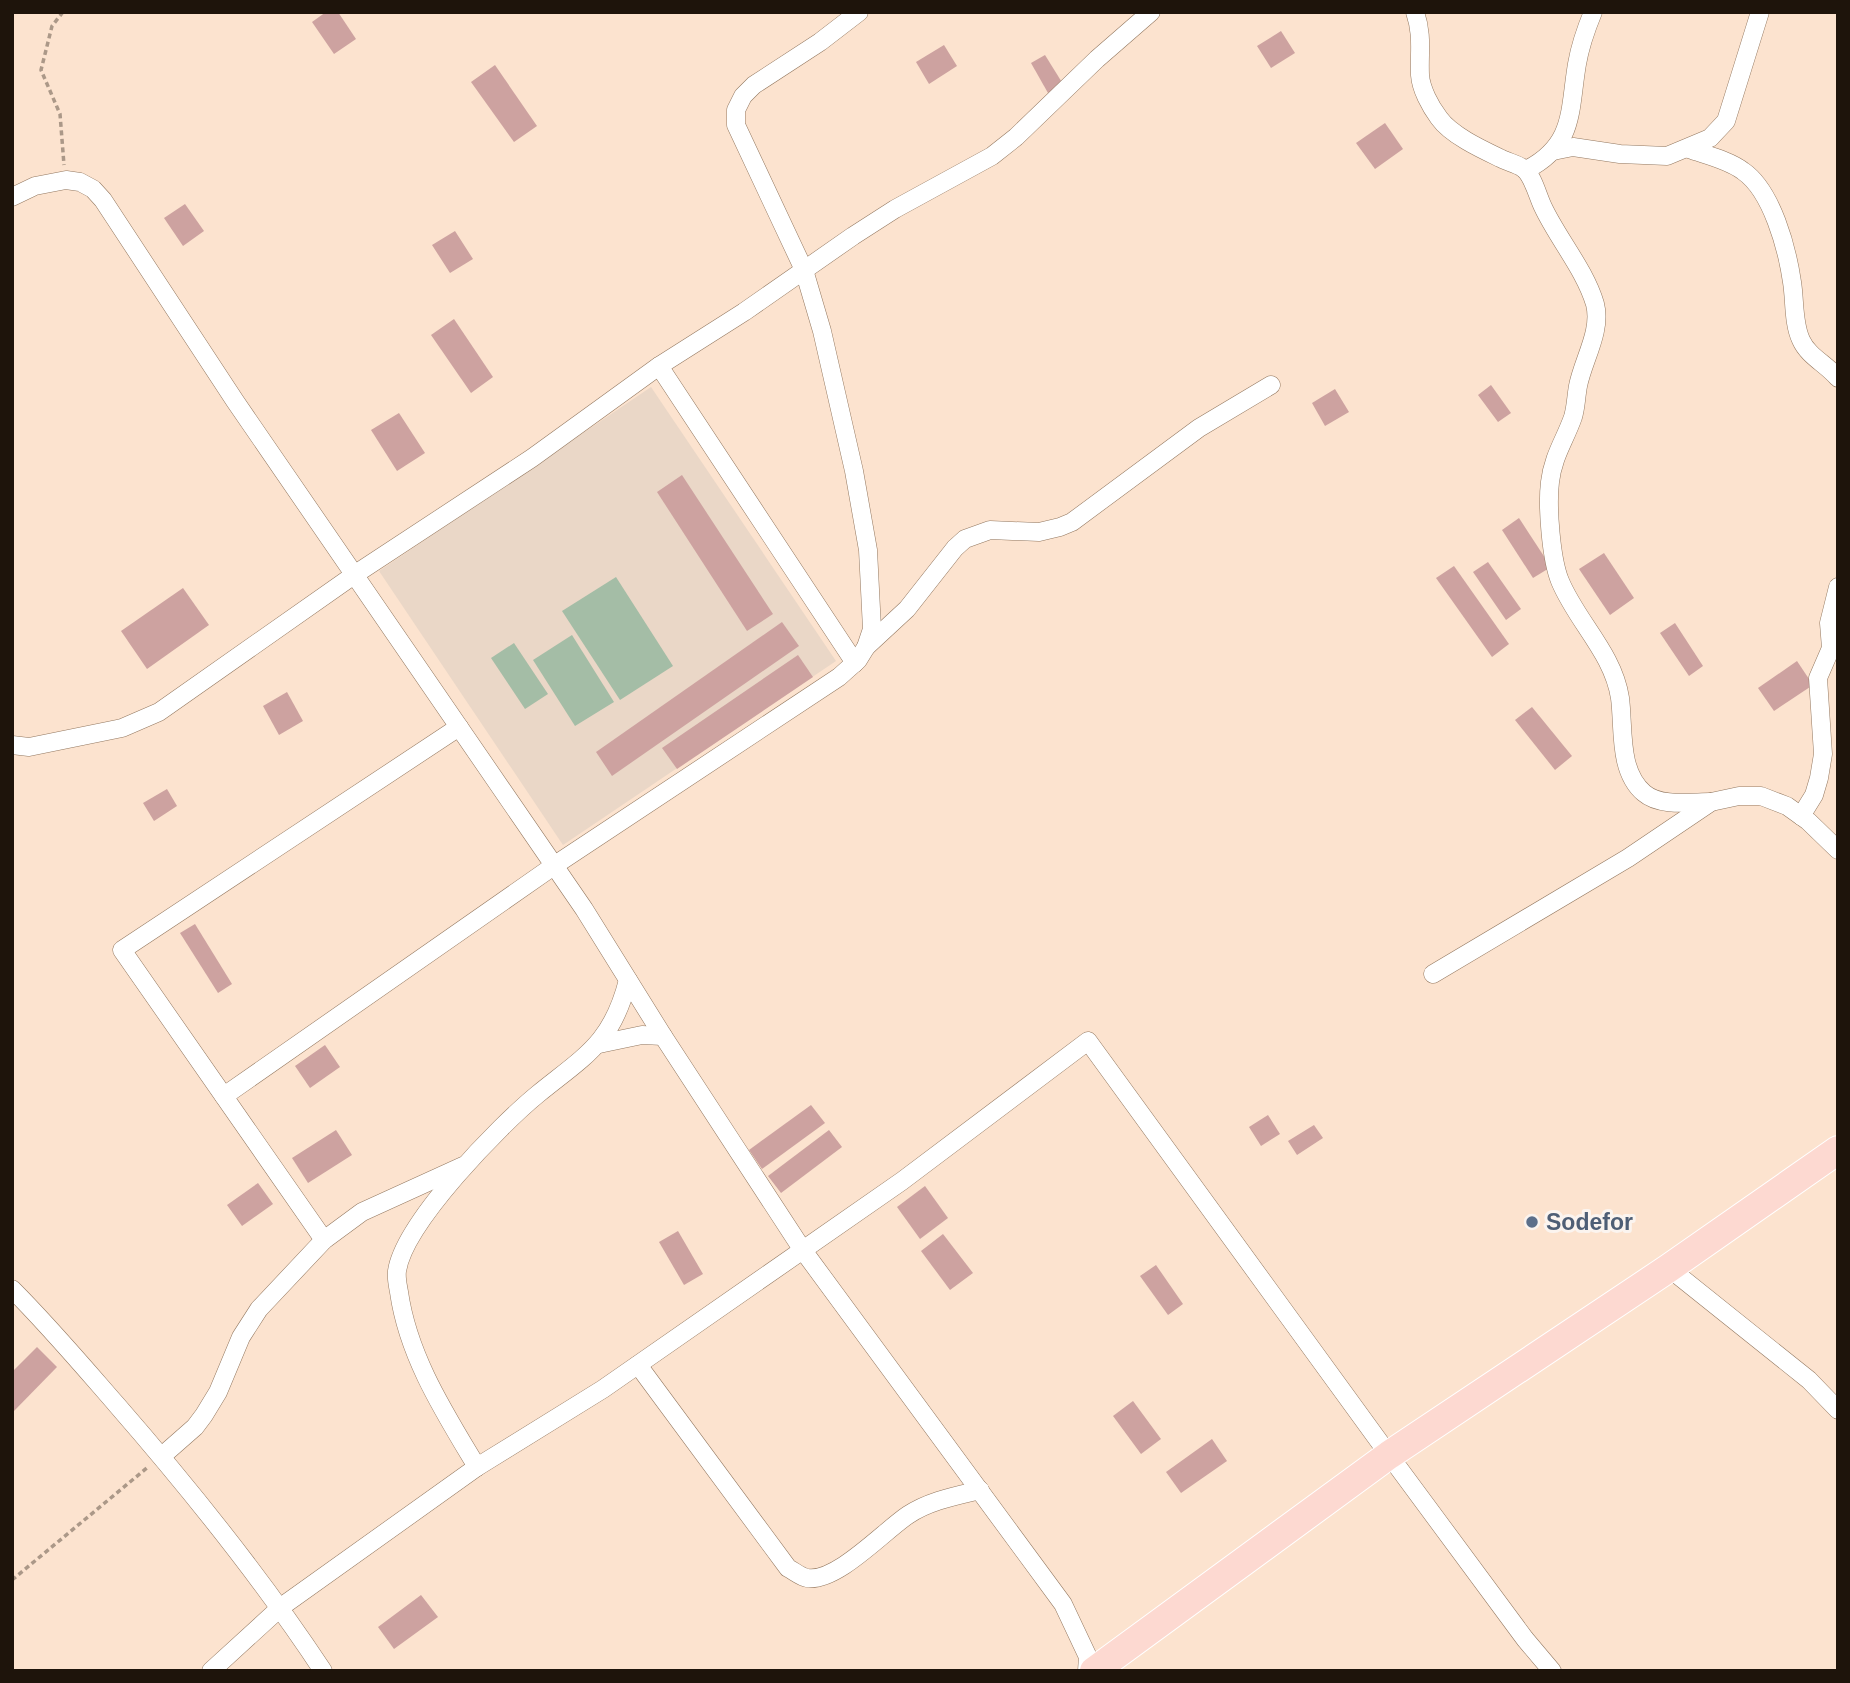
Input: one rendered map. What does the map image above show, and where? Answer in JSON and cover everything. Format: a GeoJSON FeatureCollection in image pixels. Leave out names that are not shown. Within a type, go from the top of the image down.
{"type":"FeatureCollection","features":[{"type":"Feature","properties":{"kind":"main road"},"geometry":{"type":"LineString","coordinates":[[1094,1671],[1389,1455],[1669,1268],[1838,1150]]}},
{"type":"Feature","properties":{"kind":"street"},"geometry":{"type":"LineString","coordinates":[[859,12],[820,42],[754,85],[743,96],[736,110],[736,125],[804,270],[822,331],[840,404],[868,550],[872,629],[866,647]]}},
{"type":"Feature","properties":{"kind":"street"},"geometry":{"type":"LineString","coordinates":[[12,745],[29,747],[122,728],[159,712],[354,575],[531,458],[659,366],[895,209],[992,156],[1151,12]]}},
{"type":"Feature","properties":{"kind":"street"},"geometry":{"type":"LineString","coordinates":[[1415,12],[1422,40],[1420,77],[1430,105],[1441,121],[1494,155],[1526,170],[1545,211],[1591,294],[1597,321],[1578,385],[1573,416],[1556,455],[1550,483],[1551,526],[1560,580],[1606,658],[1614,677],[1620,696],[1625,756],[1636,783],[1644,793],[1670,802],[1711,802],[1739,796],[1761,796],[1787,806],[1838,850]]}},
{"type":"Feature","properties":{"kind":"street"},"geometry":{"type":"LineString","coordinates":[[1526,170],[1547,158],[1564,134],[1571,113],[1576,67],[1592,12]]}},
{"type":"Feature","properties":{"kind":"street"},"geometry":{"type":"LineString","coordinates":[[1553,151],[1573,147],[1667,156],[1710,138],[1726,121],[1760,12]]}},
{"type":"Feature","properties":{"kind":"street"},"geometry":{"type":"LineString","coordinates":[[1689,149],[1743,170],[1766,200],[1774,216],[1790,268],[1797,329],[1801,341],[1838,378]]}},
{"type":"Feature","properties":{"kind":"street"},"geometry":{"type":"LineString","coordinates":[[12,197],[35,186],[66,180],[80,182],[93,189],[109,208],[235,401],[555,865],[802,1249],[1063,1604],[1088,1657],[1087,1671]]}},
{"type":"Feature","properties":{"kind":"street"},"geometry":{"type":"LineString","coordinates":[[659,366],[855,663]]}},
{"type":"Feature","properties":{"kind":"street"},"geometry":{"type":"LineString","coordinates":[[224,1096],[555,865],[793,708],[855,663],[866,647],[907,609],[965,539],[990,530],[1040,532],[1072,522],[1199,428],[1271,386]]}},
{"type":"Feature","properties":{"kind":"street"},"geometry":{"type":"LineString","coordinates":[[1801,816],[1814,795],[1819,778],[1822,754],[1818,678],[1830,648],[1829,623],[1838,587]]}},
{"type":"Feature","properties":{"kind":"street"},"geometry":{"type":"LineString","coordinates":[[324,1240],[122,950],[459,727]]}},
{"type":"Feature","properties":{"kind":"street"},"geometry":{"type":"LineString","coordinates":[[1433,974],[1628,858],[1711,802]]}},
{"type":"Feature","properties":{"kind":"street"},"geometry":{"type":"LineString","coordinates":[[477,1466],[438,1402],[417,1356],[402,1314],[396,1272],[404,1249],[415,1231],[466,1165],[524,1106],[599,1044],[615,1018],[628,980]]}},
{"type":"Feature","properties":{"kind":"street"},"geometry":{"type":"LineString","coordinates":[[599,1044],[642,1035],[663,1036]]}},
{"type":"Feature","properties":{"kind":"street"},"geometry":{"type":"LineString","coordinates":[[211,1671],[281,1607],[477,1466],[603,1389],[902,1181],[1088,1041],[1389,1455],[1525,1639],[1552,1671]]}},
{"type":"Feature","properties":{"kind":"street"},"geometry":{"type":"LineString","coordinates":[[162,1456],[195,1427],[204,1415],[218,1392],[241,1337],[259,1309],[324,1240],[362,1212],[466,1165]]}},
{"type":"Feature","properties":{"kind":"street"},"geometry":{"type":"LineString","coordinates":[[1669,1268],[1809,1380],[1838,1410]]}},
{"type":"Feature","properties":{"kind":"street"},"geometry":{"type":"LineString","coordinates":[[12,1289],[162,1456],[281,1607],[323,1671]]}},
{"type":"Feature","properties":{"kind":"street"},"geometry":{"type":"LineString","coordinates":[[638,1364],[788,1568],[806,1578],[821,1577],[837,1570],[922,1507],[980,1490]]}},
{"type":"Feature","properties":{"kind":"path"},"geometry":{"type":"LineString","coordinates":[[63,12],[52,26],[41,69],[60,114],[66,180]]}},
{"type":"Feature","properties":{"kind":"path"},"geometry":{"type":"LineString","coordinates":[[12,1580],[162,1456]]}},
{"type":"Feature","properties":{"kind":"shaded area"},"geometry":{"type":"Polygon","coordinates":[[[651,387],[836,661],[563,845],[379,571],[651,387]]]}},
{"type":"Feature","properties":{"kind":"green space"},"geometry":{"type":"Polygon","coordinates":[[[616,577],[673,666],[620,700],[562,611],[616,577]]]}},
{"type":"Feature","properties":{"kind":"green space"},"geometry":{"type":"Polygon","coordinates":[[[572,635],[614,702],[575,726],[533,660],[572,635]]]}},
{"type":"Feature","properties":{"kind":"green space"},"geometry":{"type":"Polygon","coordinates":[[[514,643],[548,694],[525,709],[491,658],[514,643]]]}},
{"type":"Feature","properties":{"kind":"building"},"geometry":{"type":"Polygon","coordinates":[[[326,12],[338,12],[356,39],[334,54],[312,22],[326,12]]]}},
{"type":"Feature","properties":{"kind":"building"},"geometry":{"type":"Polygon","coordinates":[[[1281,31],[1295,53],[1271,68],[1257,46],[1281,31]]]}},
{"type":"Feature","properties":{"kind":"building"},"geometry":{"type":"Polygon","coordinates":[[[944,45],[957,66],[929,84],[916,62],[944,45]]]}},
{"type":"Feature","properties":{"kind":"building"},"geometry":{"type":"Polygon","coordinates":[[[1045,55],[1063,84],[1048,93],[1031,63],[1045,55]]]}},
{"type":"Feature","properties":{"kind":"building"},"geometry":{"type":"Polygon","coordinates":[[[495,65],[537,126],[514,142],[471,82],[495,65]]]}},
{"type":"Feature","properties":{"kind":"building"},"geometry":{"type":"Polygon","coordinates":[[[1385,123],[1403,149],[1375,169],[1356,143],[1385,123]]]}},
{"type":"Feature","properties":{"kind":"building"},"geometry":{"type":"Polygon","coordinates":[[[185,204],[204,231],[183,246],[164,218],[185,204]]]}},
{"type":"Feature","properties":{"kind":"building"},"geometry":{"type":"Polygon","coordinates":[[[455,231],[473,259],[450,273],[432,245],[455,231]]]}},
{"type":"Feature","properties":{"kind":"building"},"geometry":{"type":"Polygon","coordinates":[[[454,319],[493,377],[471,393],[431,335],[454,319]]]}},
{"type":"Feature","properties":{"kind":"building"},"geometry":{"type":"Polygon","coordinates":[[[1491,385],[1511,413],[1498,422],[1478,395],[1491,385]]]}},
{"type":"Feature","properties":{"kind":"building"},"geometry":{"type":"Polygon","coordinates":[[[1335,389],[1349,412],[1325,426],[1312,403],[1335,389]]]}},
{"type":"Feature","properties":{"kind":"building"},"geometry":{"type":"Polygon","coordinates":[[[399,413],[425,453],[397,471],[371,430],[399,413]]]}},
{"type":"Feature","properties":{"kind":"building"},"geometry":{"type":"Polygon","coordinates":[[[682,475],[773,614],[747,631],[657,492],[682,475]]]}},
{"type":"Feature","properties":{"kind":"building"},"geometry":{"type":"Polygon","coordinates":[[[1519,518],[1551,567],[1533,578],[1502,530],[1519,518]]]}},
{"type":"Feature","properties":{"kind":"building"},"geometry":{"type":"Polygon","coordinates":[[[1604,553],[1634,598],[1610,615],[1579,569],[1604,553]]]}},
{"type":"Feature","properties":{"kind":"building"},"geometry":{"type":"Polygon","coordinates":[[[1488,562],[1521,609],[1506,620],[1473,572],[1488,562]]]}},
{"type":"Feature","properties":{"kind":"building"},"geometry":{"type":"Polygon","coordinates":[[[1454,566],[1509,644],[1492,657],[1436,578],[1454,566]]]}},
{"type":"Feature","properties":{"kind":"building"},"geometry":{"type":"Polygon","coordinates":[[[183,588],[209,625],[147,669],[121,631],[183,588]]]}},
{"type":"Feature","properties":{"kind":"building"},"geometry":{"type":"Polygon","coordinates":[[[782,622],[799,646],[612,776],[596,752],[782,622]]]}},
{"type":"Feature","properties":{"kind":"building"},"geometry":{"type":"Polygon","coordinates":[[[1675,623],[1703,666],[1689,676],[1660,633],[1675,623]]]}},
{"type":"Feature","properties":{"kind":"building"},"geometry":{"type":"Polygon","coordinates":[[[798,655],[813,677],[677,769],[662,748],[798,655]]]}},
{"type":"Feature","properties":{"kind":"building"},"geometry":{"type":"Polygon","coordinates":[[[1797,661],[1813,685],[1774,711],[1758,688],[1797,661]]]}},
{"type":"Feature","properties":{"kind":"building"},"geometry":{"type":"Polygon","coordinates":[[[287,692],[303,721],[279,735],[263,706],[287,692]]]}},
{"type":"Feature","properties":{"kind":"building"},"geometry":{"type":"Polygon","coordinates":[[[1532,707],[1572,756],[1555,770],[1515,720],[1532,707]]]}},
{"type":"Feature","properties":{"kind":"building"},"geometry":{"type":"Polygon","coordinates":[[[167,789],[177,806],[154,821],[143,803],[167,789]]]}},
{"type":"Feature","properties":{"kind":"building"},"geometry":{"type":"Polygon","coordinates":[[[195,924],[232,984],[218,993],[180,933],[195,924]]]}},
{"type":"Feature","properties":{"kind":"building"},"geometry":{"type":"Polygon","coordinates":[[[325,1045],[340,1067],[310,1088],[295,1066],[325,1045]]]}},
{"type":"Feature","properties":{"kind":"building"},"geometry":{"type":"Polygon","coordinates":[[[811,1105],[825,1123],[762,1169],[749,1150],[811,1105]]]}},
{"type":"Feature","properties":{"kind":"building"},"geometry":{"type":"Polygon","coordinates":[[[1268,1115],[1280,1134],[1261,1146],[1249,1127],[1268,1115]]]}},
{"type":"Feature","properties":{"kind":"building"},"geometry":{"type":"Polygon","coordinates":[[[1314,1125],[1323,1138],[1297,1155],[1288,1141],[1314,1125]]]}},
{"type":"Feature","properties":{"kind":"building"},"geometry":{"type":"Polygon","coordinates":[[[336,1130],[352,1155],[308,1183],[292,1158],[336,1130]]]}},
{"type":"Feature","properties":{"kind":"building"},"geometry":{"type":"Polygon","coordinates":[[[829,1130],[842,1147],[781,1193],[768,1176],[829,1130]]]}},
{"type":"Feature","properties":{"kind":"building"},"geometry":{"type":"Polygon","coordinates":[[[258,1183],[273,1204],[242,1226],[227,1205],[258,1183]]]}},
{"type":"Feature","properties":{"kind":"building"},"geometry":{"type":"Polygon","coordinates":[[[925,1186],[948,1218],[920,1239],[897,1207],[925,1186]]]}},
{"type":"Feature","properties":{"kind":"building"},"geometry":{"type":"Polygon","coordinates":[[[678,1231],[703,1274],[684,1285],[659,1242],[678,1231]]]}},
{"type":"Feature","properties":{"kind":"building"},"geometry":{"type":"Polygon","coordinates":[[[943,1234],[973,1273],[950,1290],[921,1251],[943,1234]]]}},
{"type":"Feature","properties":{"kind":"building"},"geometry":{"type":"Polygon","coordinates":[[[1156,1265],[1183,1304],[1168,1315],[1140,1276],[1156,1265]]]}},
{"type":"Feature","properties":{"kind":"building"},"geometry":{"type":"Polygon","coordinates":[[[37,1347],[57,1367],[14,1411],[12,1372],[37,1347]]]}},
{"type":"Feature","properties":{"kind":"building"},"geometry":{"type":"Polygon","coordinates":[[[1133,1401],[1161,1439],[1141,1454],[1113,1416],[1133,1401]]]}},
{"type":"Feature","properties":{"kind":"building"},"geometry":{"type":"Polygon","coordinates":[[[1212,1439],[1227,1461],[1181,1493],[1166,1472],[1212,1439]]]}},
{"type":"Feature","properties":{"kind":"building"},"geometry":{"type":"Polygon","coordinates":[[[421,1595],[438,1617],[394,1649],[378,1627],[421,1595]]]}},
{"type":"Feature","properties":{"kind":"place","name":"Sodefor"},"geometry":{"type":"Point","coordinates":[1532,1222]}}]}
